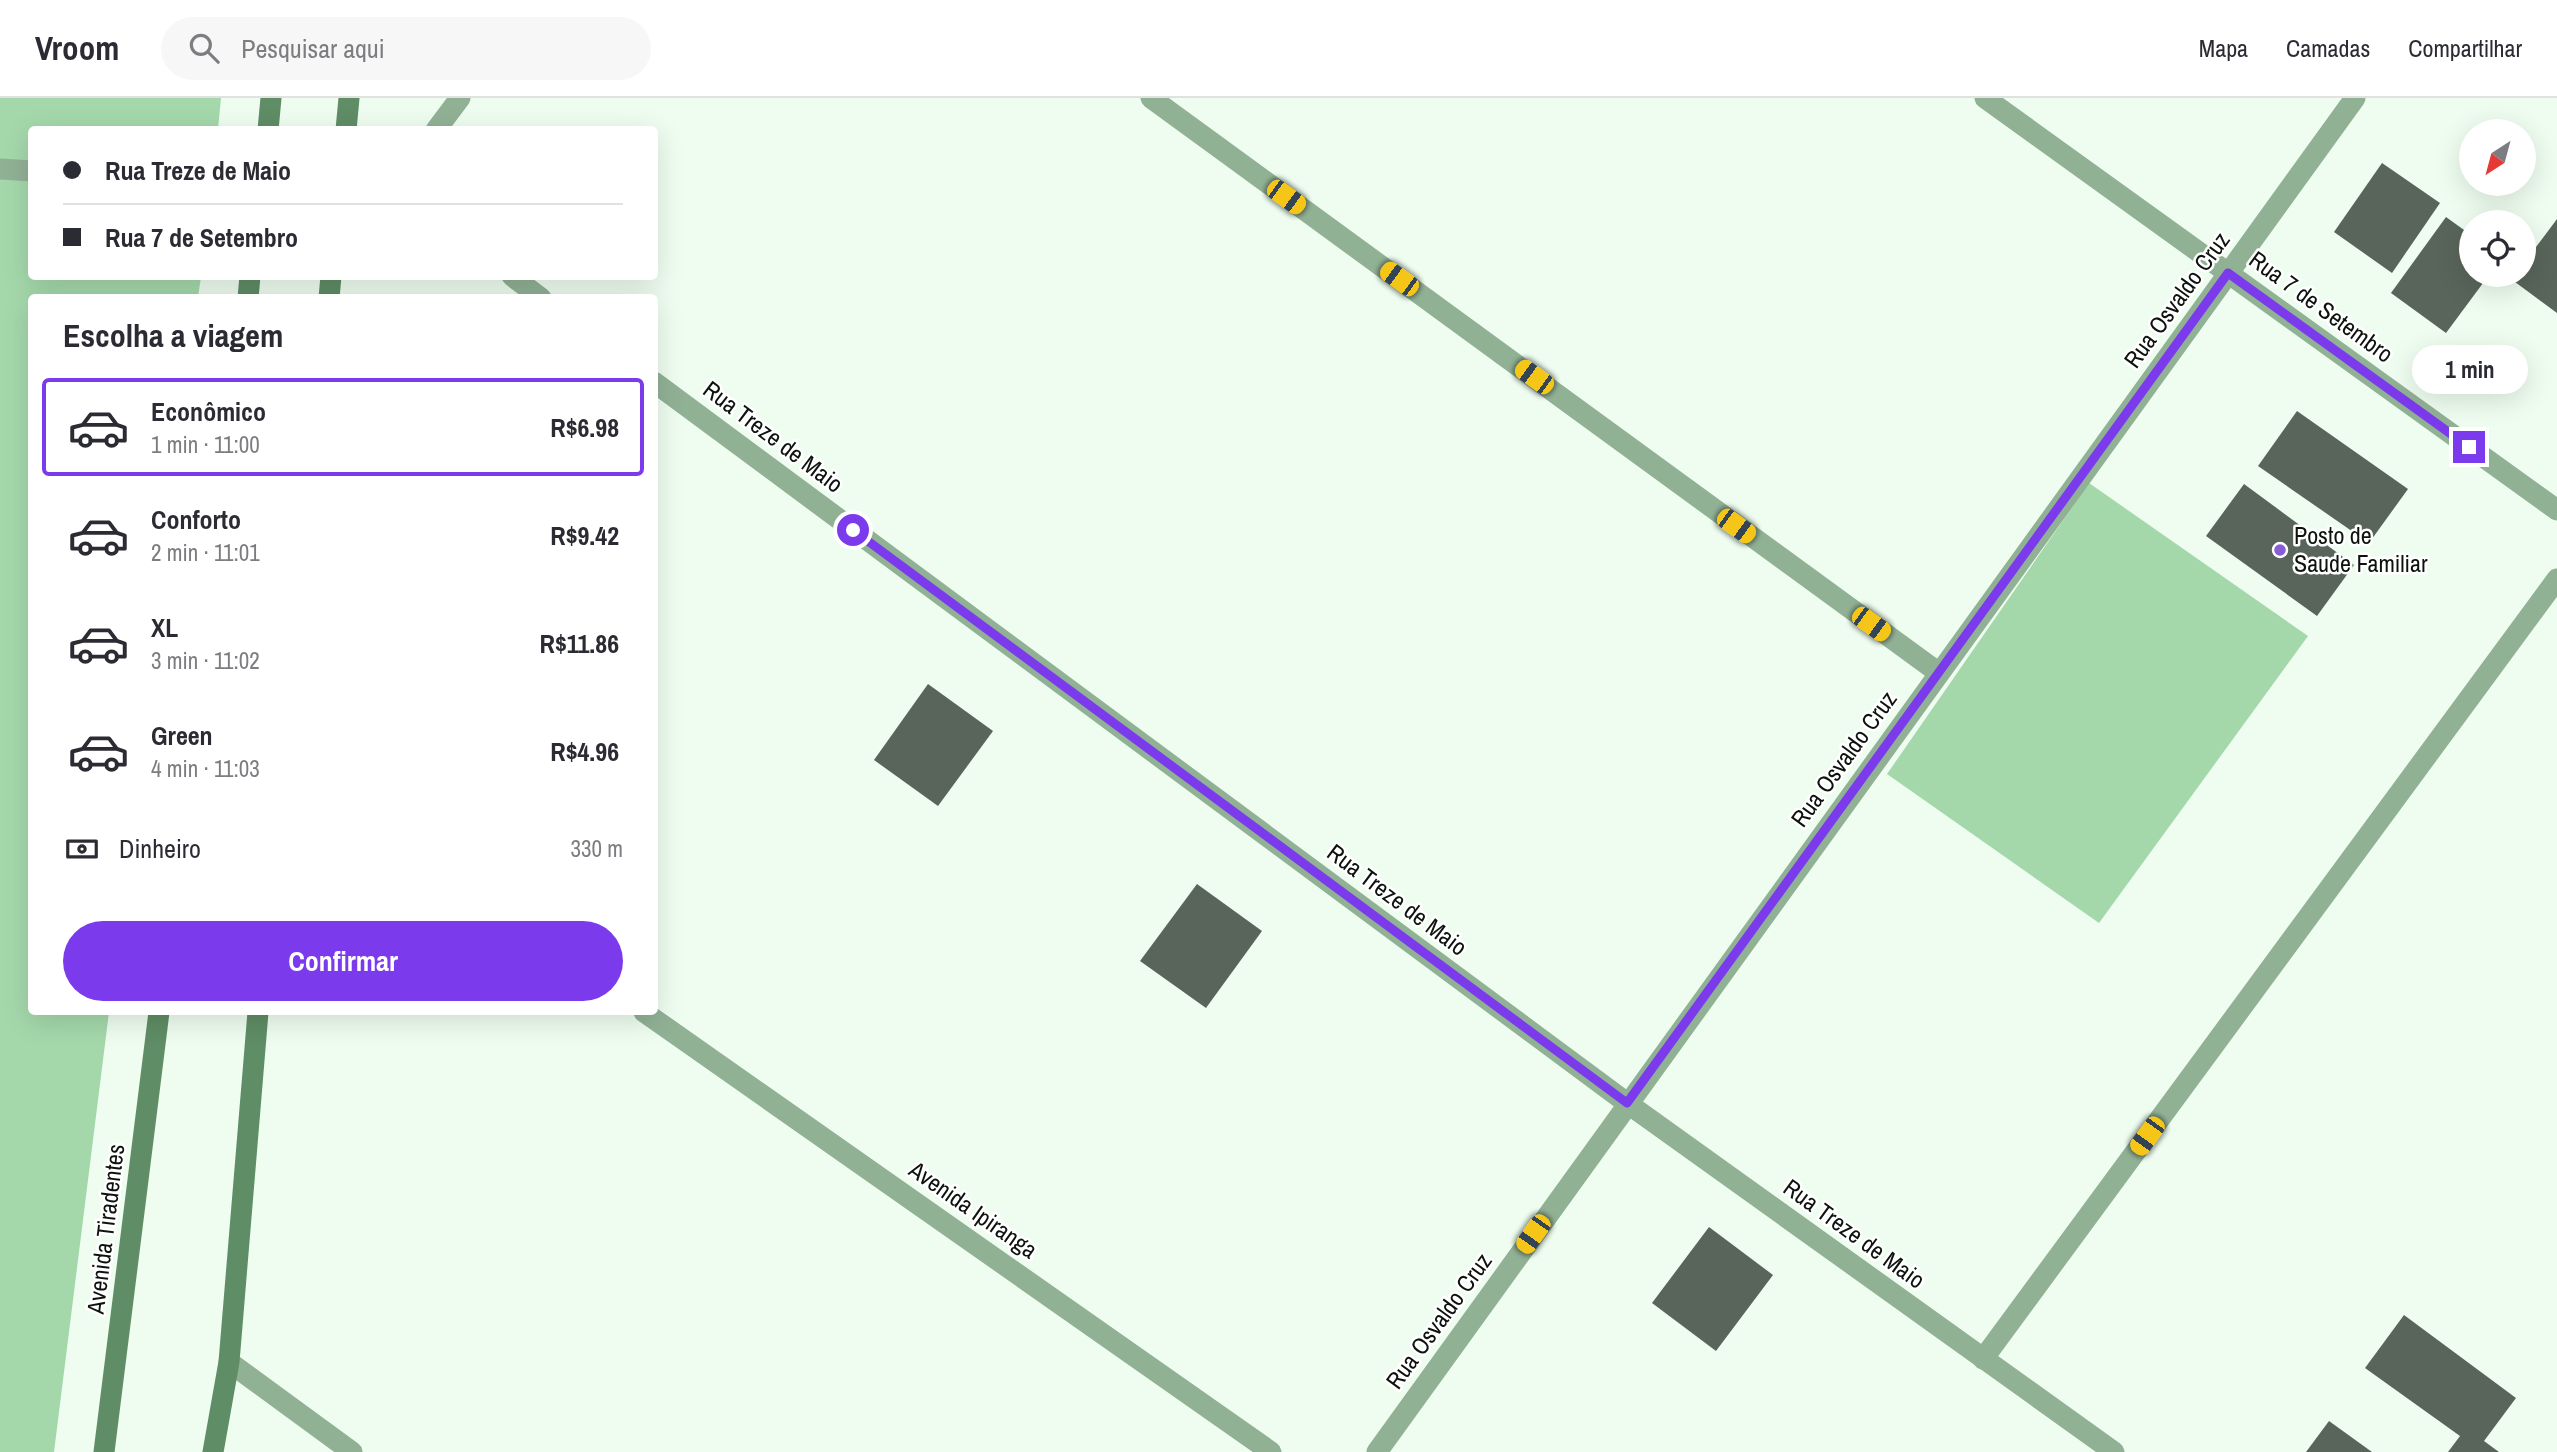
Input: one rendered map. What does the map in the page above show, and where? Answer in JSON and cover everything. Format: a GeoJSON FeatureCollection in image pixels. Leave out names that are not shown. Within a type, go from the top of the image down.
{"type":"FeatureCollection","features":[{"type":"Feature","properties":{"kind":"street"},"geometry":{"type":"LineString","coordinates":[[268,126],[271,98]]}},
{"type":"Feature","properties":{"kind":"street"},"geometry":{"type":"LineString","coordinates":[[346,126],[349,98]]}},
{"type":"Feature","properties":{"kind":"street"},"geometry":{"type":"LineString","coordinates":[[439,126],[460,98]]}},
{"type":"Feature","properties":{"kind":"street"},"geometry":{"type":"LineString","coordinates":[[1152,98],[1939,674]]}},
{"type":"Feature","properties":{"kind":"street","name":"Rua 7 de Setembro"},"geometry":{"type":"LineString","coordinates":[[1985,98],[2557,510]]}},
{"type":"Feature","properties":{"kind":"street","name":"Rua Osvaldo Cruz"},"geometry":{"type":"LineString","coordinates":[[1377,1452],[2355,98]]}},
{"type":"Feature","properties":{"kind":"street"},"geometry":{"type":"LineString","coordinates":[[0,169],[28,171]]}},
{"type":"Feature","properties":{"kind":"street"},"geometry":{"type":"LineString","coordinates":[[517,280],[536,294]]}},
{"type":"Feature","properties":{"kind":"street","name":"Rua Treze de Maio"},"geometry":{"type":"LineString","coordinates":[[658,385],[1627,1103],[2114,1452]]}},
{"type":"Feature","properties":{"kind":"street"},"geometry":{"type":"LineString","coordinates":[[1983,1359],[2557,579]]}},
{"type":"Feature","properties":{"kind":"street","name":"Avenida Tiradentes"},"geometry":{"type":"LineString","coordinates":[[104,1452],[159,1015]]}},
{"type":"Feature","properties":{"kind":"street"},"geometry":{"type":"LineString","coordinates":[[213,1452],[229,1362],[258,1015]]}},
{"type":"Feature","properties":{"kind":"street","name":"Avenida Ipiranga"},"geometry":{"type":"LineString","coordinates":[[648,1015],[1271,1452]]}},
{"type":"Feature","properties":{"kind":"street"},"geometry":{"type":"LineString","coordinates":[[229,1362],[352,1452]]}},
{"type":"Feature","properties":{"kind":"green space"},"geometry":{"type":"Polygon","coordinates":[[[0,98],[221,98],[218,126],[28,126],[28,280],[201,280],[198,294],[28,294],[28,1015],[109,1015],[54,1452],[0,1452],[0,98]]]}},
{"type":"Feature","properties":{"kind":"green space"},"geometry":{"type":"Polygon","coordinates":[[[2089,483],[2308,636],[2099,923],[1887,774],[2089,483]]]}},
{"type":"Feature","properties":{"kind":"building"},"geometry":{"type":"Polygon","coordinates":[[[2382,163],[2440,203],[2392,273],[2334,232],[2382,163]]]}},
{"type":"Feature","properties":{"kind":"building"},"geometry":{"type":"Polygon","coordinates":[[[2446,217],[2459,226],[2459,287],[2480,287],[2446,333],[2391,293],[2446,217]]]}},
{"type":"Feature","properties":{"kind":"building"},"geometry":{"type":"Polygon","coordinates":[[[2557,219],[2557,313],[2522,287],[2536,287],[2536,247],[2557,219]]]}},
{"type":"Feature","properties":{"kind":"building"},"geometry":{"type":"Polygon","coordinates":[[[2297,411],[2408,489],[2369,543],[2258,466],[2297,411]]]}},
{"type":"Feature","properties":{"kind":"building","name":"Posto de Saude Familiar"},"geometry":{"type":"Polygon","coordinates":[[[2244,484],[2354,565],[2317,616],[2206,536],[2244,484]]]}},
{"type":"Feature","properties":{"kind":"building"},"geometry":{"type":"Polygon","coordinates":[[[928,684],[993,731],[938,806],[874,760],[928,684]]]}},
{"type":"Feature","properties":{"kind":"building"},"geometry":{"type":"Polygon","coordinates":[[[1197,884],[1262,931],[1206,1008],[1140,961],[1197,884]]]}},
{"type":"Feature","properties":{"kind":"building"},"geometry":{"type":"Polygon","coordinates":[[[1709,1227],[1773,1275],[1716,1351],[1652,1303],[1709,1227]]]}},
{"type":"Feature","properties":{"kind":"building"},"geometry":{"type":"Polygon","coordinates":[[[2404,1315],[2516,1398],[2484,1441],[2499,1452],[2448,1452],[2460,1436],[2365,1368],[2404,1315]]]}},
{"type":"Feature","properties":{"kind":"building"},"geometry":{"type":"Polygon","coordinates":[[[2329,1421],[2372,1452],[2306,1452],[2329,1421]]]}},
{"type":"Feature","properties":{"kind":"place","name":"Posto de Saude Familiar"},"geometry":{"type":"Point","coordinates":[2280,550]}},
{"type":"Feature","properties":{"kind":"route"},"geometry":{"type":"LineString","coordinates":[[853,530],[1627,1103],[2228,273],[2469,447]]}}]}
